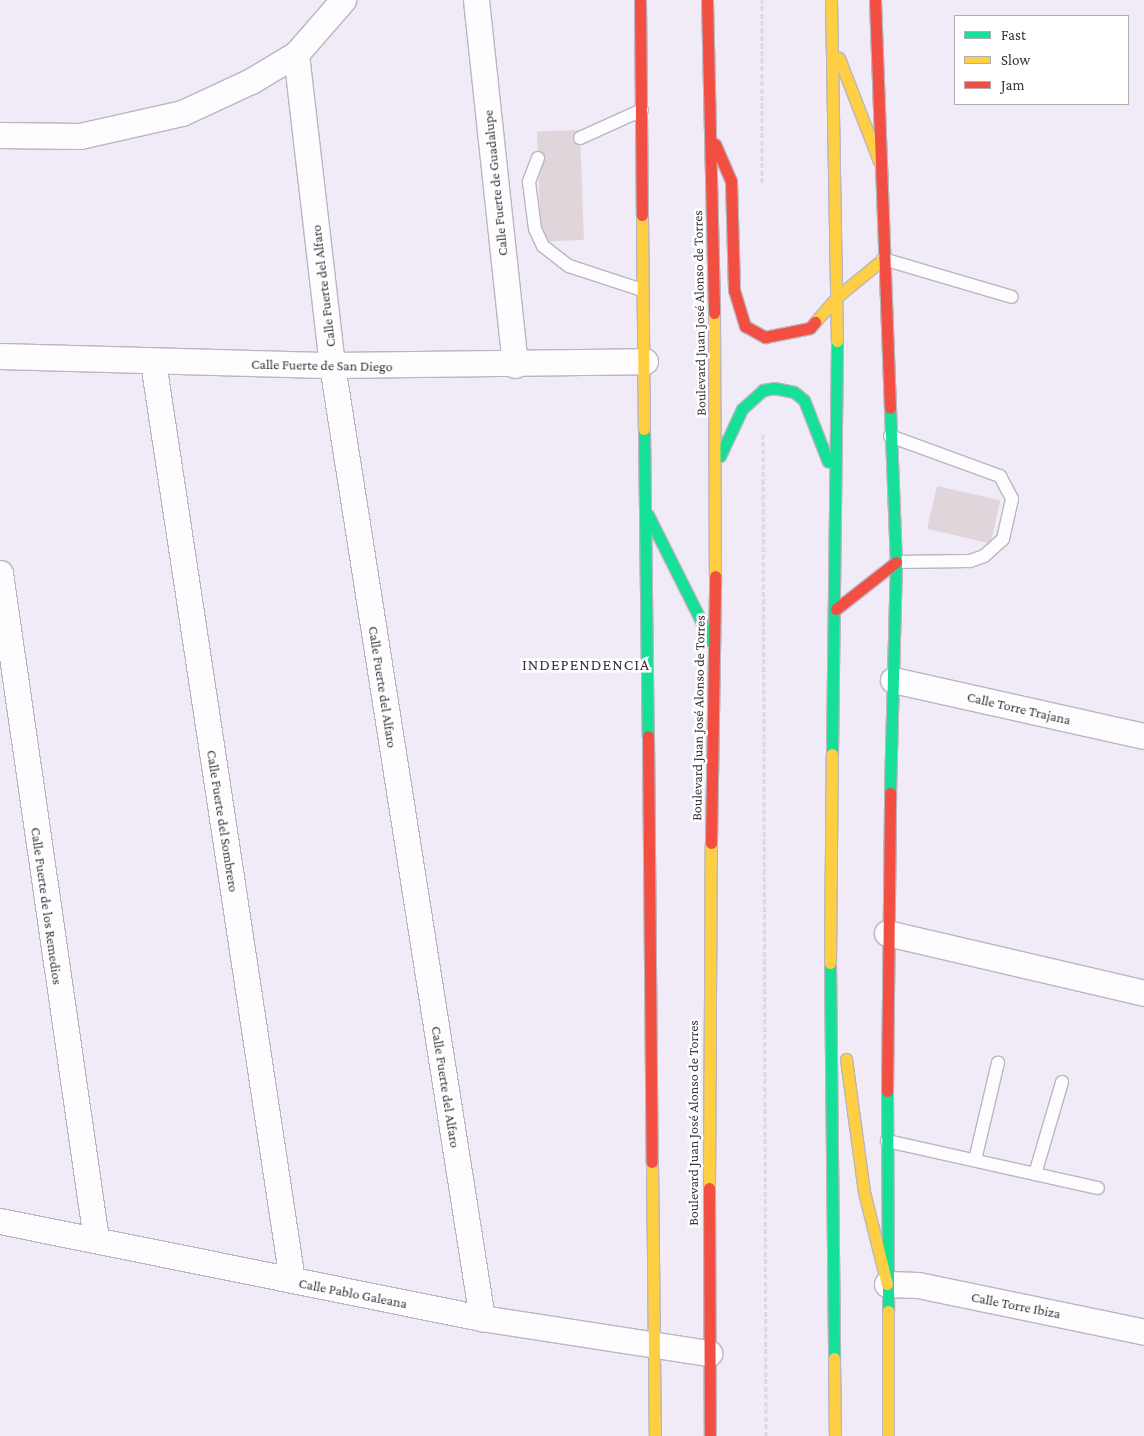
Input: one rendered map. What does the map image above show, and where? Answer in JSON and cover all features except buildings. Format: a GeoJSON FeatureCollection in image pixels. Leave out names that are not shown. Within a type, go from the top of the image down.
{"type":"FeatureCollection","features":[{"type":"Feature","properties":{"kind":"main road"},"geometry":{"type":"LineString","coordinates":[[640,0],[642,290],[648,515],[656,1345],[655,1436]]}},
{"type":"Feature","properties":{"kind":"main road","name":"Boulevard Juan José Alonso de Torres"},"geometry":{"type":"LineString","coordinates":[[708,0],[717,464],[714,646],[710,1436]]}},
{"type":"Feature","properties":{"kind":"main road"},"geometry":{"type":"LineString","coordinates":[[831,0],[838,296],[836,609],[830,950],[834,1436]]}},
{"type":"Feature","properties":{"kind":"main road"},"geometry":{"type":"LineString","coordinates":[[875,0],[879,161],[896,562],[887,933],[888,1436]]}},
{"type":"Feature","properties":{"kind":"main road"},"geometry":{"type":"LineString","coordinates":[[832,40],[879,161]]}},
{"type":"Feature","properties":{"kind":"main road"},"geometry":{"type":"LineString","coordinates":[[710,133],[731,181],[734,290],[745,326],[765,337],[803,330],[822,320],[838,296],[883,259]]}},
{"type":"Feature","properties":{"kind":"main road"},"geometry":{"type":"LineString","coordinates":[[717,464],[742,409],[763,390],[784,388],[804,400],[826,452],[837,513]]}},
{"type":"Feature","properties":{"kind":"main road"},"geometry":{"type":"LineString","coordinates":[[648,515],[714,646]]}},
{"type":"Feature","properties":{"kind":"main road"},"geometry":{"type":"LineString","coordinates":[[836,609],[896,562]]}},
{"type":"Feature","properties":{"kind":"main road"},"geometry":{"type":"LineString","coordinates":[[830,950],[864,1192],[887,1284]]}},
{"type":"Feature","properties":{"kind":"street"},"geometry":{"type":"LineString","coordinates":[[0,135],[80,136],[136,126],[216,99],[296,54],[344,0]]}},
{"type":"Feature","properties":{"kind":"street","name":"Calle Fuerte de Guadalupe"},"geometry":{"type":"LineString","coordinates":[[476,0],[515,365]]}},
{"type":"Feature","properties":{"kind":"street","name":"Calle Fuerte del Alfaro"},"geometry":{"type":"LineString","coordinates":[[296,54],[332,366],[482,1318]]}},
{"type":"Feature","properties":{"kind":"street","name":"Calle Fuerte de San Diego"},"geometry":{"type":"LineString","coordinates":[[0,356],[332,366],[515,365],[645,361]]}},
{"type":"Feature","properties":{"kind":"street","name":"Calle Fuerte del Sombrero"},"geometry":{"type":"LineString","coordinates":[[154,362],[292,1280]]}},
{"type":"Feature","properties":{"kind":"street","name":"Calle Fuerte de los Remedios"},"geometry":{"type":"LineString","coordinates":[[0,573],[96,1239]]}},
{"type":"Feature","properties":{"kind":"street","name":"Calle Torre Trajana"},"geometry":{"type":"LineString","coordinates":[[894,680],[1144,736]]}},
{"type":"Feature","properties":{"kind":"street"},"geometry":{"type":"LineString","coordinates":[[887,933],[1144,993]]}},
{"type":"Feature","properties":{"kind":"street","name":"Calle Pablo Galeana"},"geometry":{"type":"LineString","coordinates":[[0,1221],[482,1318],[709,1353]]}},
{"type":"Feature","properties":{"kind":"street","name":"Calle Torre Ibiza"},"geometry":{"type":"LineString","coordinates":[[887,1284],[918,1285],[1144,1332]]}},
{"type":"Feature","properties":{"kind":"lane"},"geometry":{"type":"LineString","coordinates":[[580,138],[642,110]]}},
{"type":"Feature","properties":{"kind":"lane"},"geometry":{"type":"LineString","coordinates":[[538,158],[529,182],[535,229],[543,246],[569,266],[642,290]]}},
{"type":"Feature","properties":{"kind":"lane"},"geometry":{"type":"LineString","coordinates":[[883,259],[1012,297]]}},
{"type":"Feature","properties":{"kind":"lane"},"geometry":{"type":"LineString","coordinates":[[890,436],[1000,476],[1012,499],[1003,539],[984,556],[970,561],[896,562]]}},
{"type":"Feature","properties":{"kind":"lane"},"geometry":{"type":"LineString","coordinates":[[975,1160],[998,1063]]}},
{"type":"Feature","properties":{"kind":"lane"},"geometry":{"type":"LineString","coordinates":[[1035,1174],[1062,1082]]}},
{"type":"Feature","properties":{"kind":"lane"},"geometry":{"type":"LineString","coordinates":[[887,1141],[1098,1188]]}},
{"type":"Feature","properties":{"kind":"path"},"geometry":{"type":"LineString","coordinates":[[762,0],[762,188]]}},
{"type":"Feature","properties":{"kind":"path"},"geometry":{"type":"LineString","coordinates":[[763,390],[766,1436]]}},
{"type":"Feature","properties":{"kind":"traffic: fast"},"geometry":{"type":"LineString","coordinates":[[832,754],[837,341]]}},
{"type":"Feature","properties":{"kind":"traffic: fast"},"geometry":{"type":"LineString","coordinates":[[720,456],[742,409],[763,390],[774,388],[794,392],[804,400],[828,462]]}},
{"type":"Feature","properties":{"kind":"traffic: fast"},"geometry":{"type":"LineString","coordinates":[[890,408],[896,562],[890,793]]}},
{"type":"Feature","properties":{"kind":"traffic: fast"},"geometry":{"type":"LineString","coordinates":[[644,429],[648,736]]}},
{"type":"Feature","properties":{"kind":"traffic: fast"},"geometry":{"type":"LineString","coordinates":[[648,515],[711,641]]}},
{"type":"Feature","properties":{"kind":"traffic: fast"},"geometry":{"type":"LineString","coordinates":[[830,963],[834,1358]]}},
{"type":"Feature","properties":{"kind":"traffic: fast"},"geometry":{"type":"LineString","coordinates":[[887,1091],[888,1311]]}},
{"type":"Feature","properties":{"kind":"traffic: slow"},"geometry":{"type":"LineString","coordinates":[[831,0],[837,341]]}},
{"type":"Feature","properties":{"kind":"traffic: slow"},"geometry":{"type":"LineString","coordinates":[[839,58],[879,161]]}},
{"type":"Feature","properties":{"kind":"traffic: slow"},"geometry":{"type":"LineString","coordinates":[[642,215],[644,429]]}},
{"type":"Feature","properties":{"kind":"traffic: slow"},"geometry":{"type":"LineString","coordinates":[[815,322],[838,296],[883,259]]}},
{"type":"Feature","properties":{"kind":"traffic: slow"},"geometry":{"type":"LineString","coordinates":[[714,313],[715,576]]}},
{"type":"Feature","properties":{"kind":"traffic: slow"},"geometry":{"type":"LineString","coordinates":[[830,963],[832,754]]}},
{"type":"Feature","properties":{"kind":"traffic: slow"},"geometry":{"type":"LineString","coordinates":[[709,1188],[711,843]]}},
{"type":"Feature","properties":{"kind":"traffic: slow"},"geometry":{"type":"LineString","coordinates":[[846,1059],[864,1192],[887,1284]]}},
{"type":"Feature","properties":{"kind":"traffic: slow"},"geometry":{"type":"LineString","coordinates":[[652,1162],[655,1436]]}},
{"type":"Feature","properties":{"kind":"traffic: slow"},"geometry":{"type":"LineString","coordinates":[[888,1311],[888,1436]]}},
{"type":"Feature","properties":{"kind":"traffic: slow"},"geometry":{"type":"LineString","coordinates":[[834,1358],[835,1436]]}},
{"type":"Feature","properties":{"kind":"traffic: jam"},"geometry":{"type":"LineString","coordinates":[[640,0],[642,215]]}},
{"type":"Feature","properties":{"kind":"traffic: jam"},"geometry":{"type":"LineString","coordinates":[[707,0],[714,313]]}},
{"type":"Feature","properties":{"kind":"traffic: jam"},"geometry":{"type":"LineString","coordinates":[[875,0],[890,408]]}},
{"type":"Feature","properties":{"kind":"traffic: jam"},"geometry":{"type":"LineString","coordinates":[[715,144],[731,181],[734,290],[745,326],[765,337],[810,328],[815,322]]}},
{"type":"Feature","properties":{"kind":"traffic: jam"},"geometry":{"type":"LineString","coordinates":[[836,609],[896,562]]}},
{"type":"Feature","properties":{"kind":"traffic: jam"},"geometry":{"type":"LineString","coordinates":[[711,843],[715,576]]}},
{"type":"Feature","properties":{"kind":"traffic: jam"},"geometry":{"type":"LineString","coordinates":[[648,736],[652,1162]]}},
{"type":"Feature","properties":{"kind":"traffic: jam"},"geometry":{"type":"LineString","coordinates":[[887,1091],[890,793]]}},
{"type":"Feature","properties":{"kind":"traffic: jam"},"geometry":{"type":"LineString","coordinates":[[709,1188],[710,1436]]}},
{"type":"Feature","properties":{"kind":"district","name":"INDEPENDENCIA"},"geometry":{"type":"Point","coordinates":[586,665]}}]}
